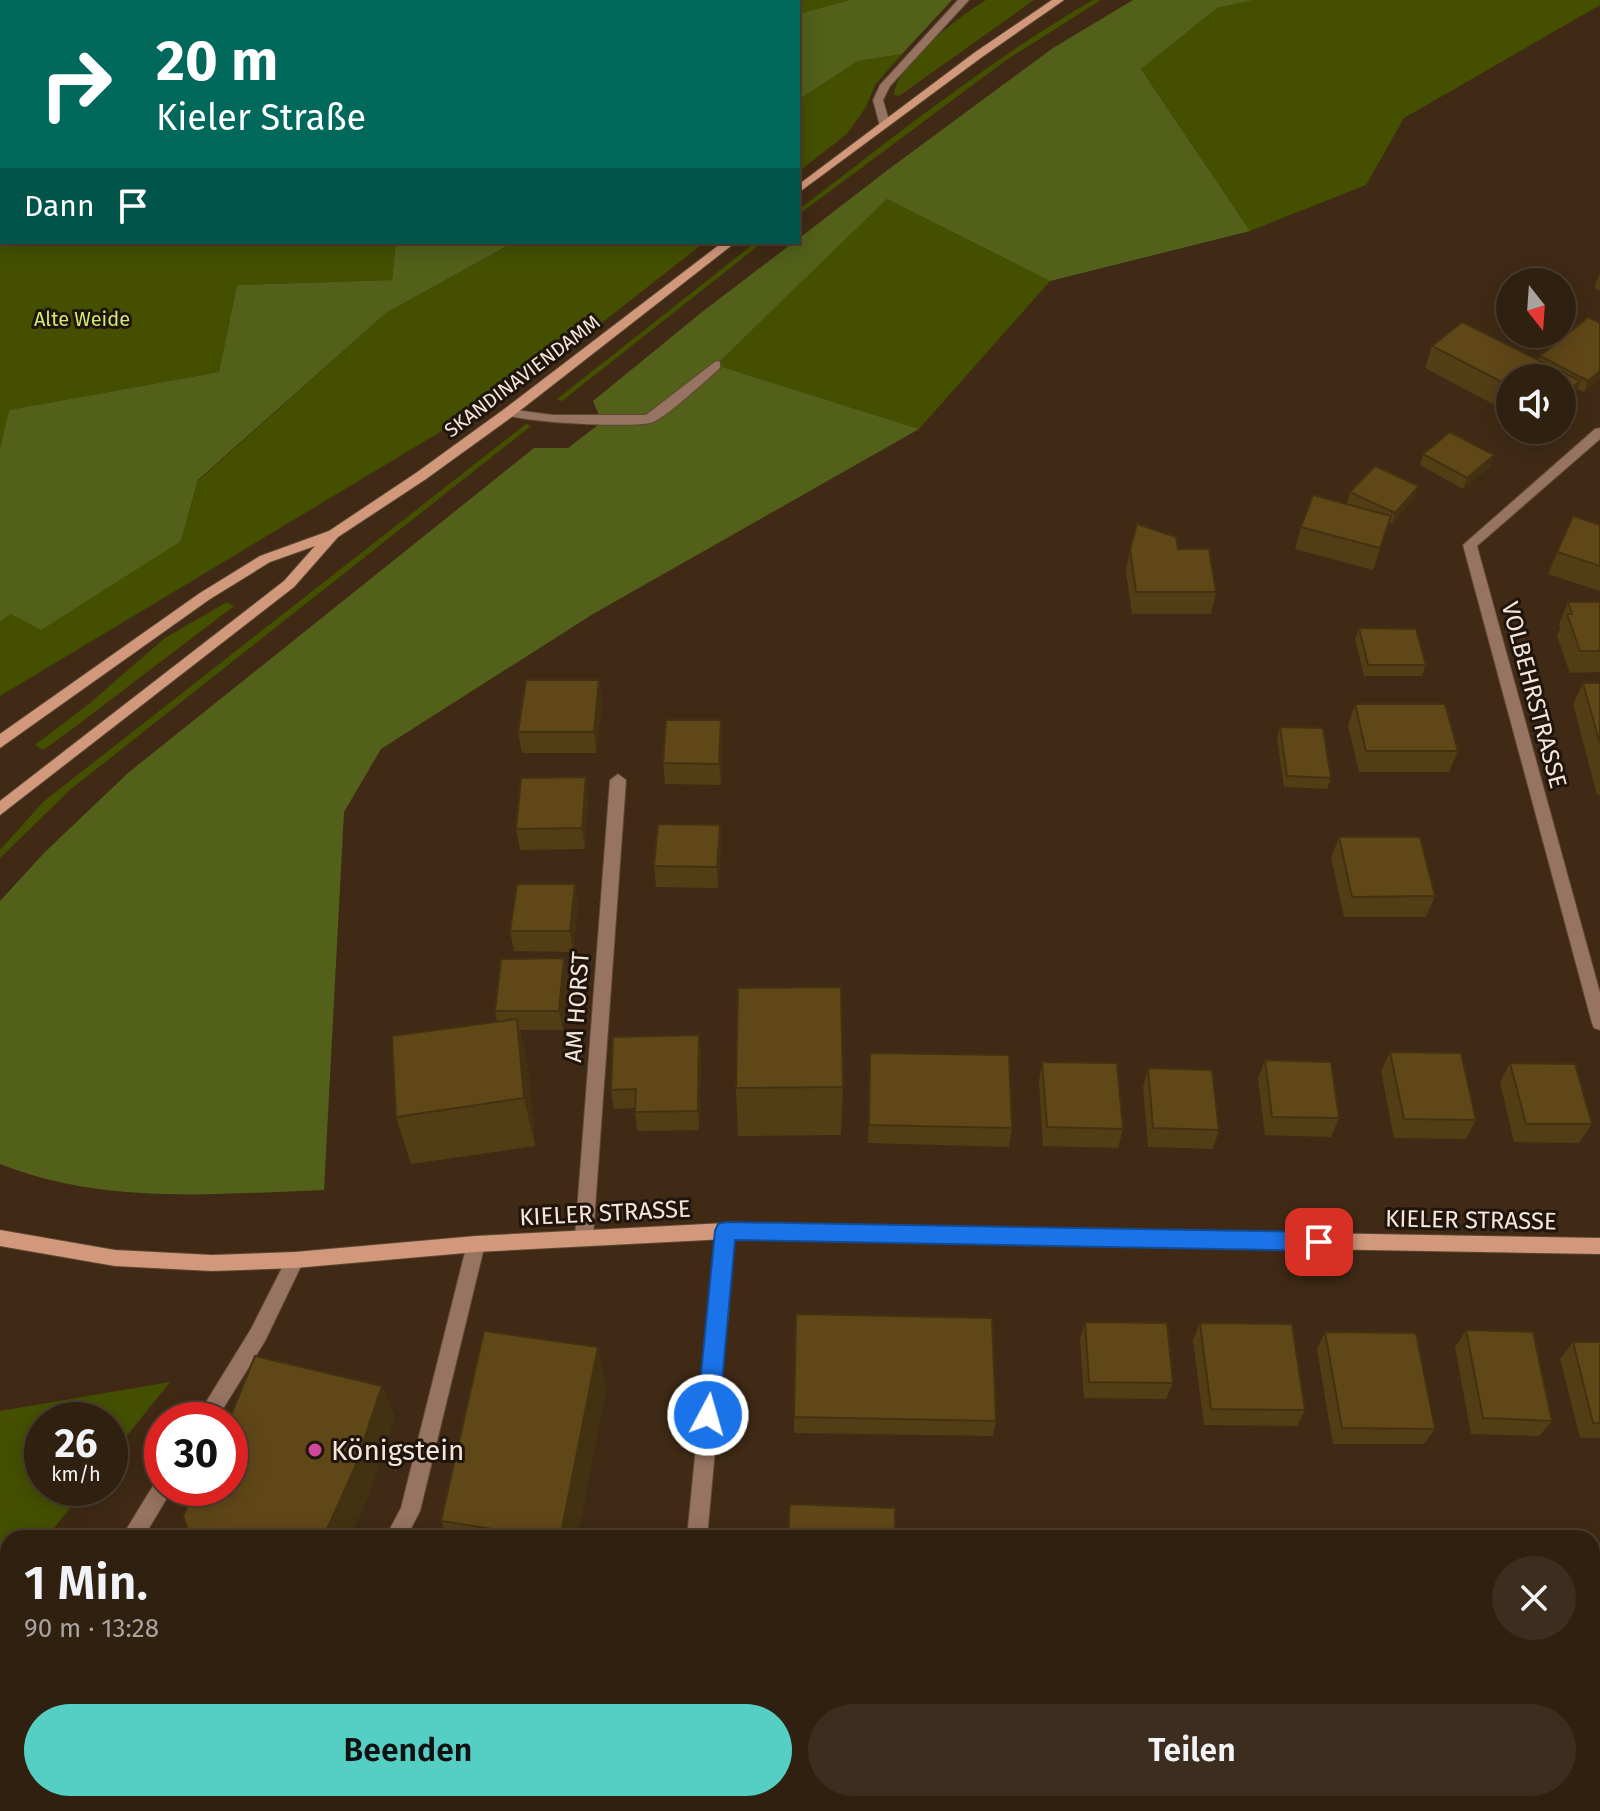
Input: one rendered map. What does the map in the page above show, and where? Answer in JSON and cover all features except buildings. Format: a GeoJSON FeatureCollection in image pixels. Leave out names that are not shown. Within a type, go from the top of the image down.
{"type":"FeatureCollection","features":[{"type":"Feature","properties":{"kind":"main road"},"geometry":{"type":"LineString","coordinates":[[800,188],[884,124],[1059,0]]}},
{"type":"Feature","properties":{"kind":"main road","name":"SKANDINAVIENDAMM"},"geometry":{"type":"LineString","coordinates":[[0,809],[289,584],[334,534],[508,413],[727,244]]}},
{"type":"Feature","properties":{"kind":"main road","name":"SKANDINAVIENDAMM"},"geometry":{"type":"LineString","coordinates":[[0,742],[205,596],[265,559],[334,534]]}},
{"type":"Feature","properties":{"kind":"main road","name":"KIELER STRASSE"},"geometry":{"type":"LineString","coordinates":[[0,1238],[115,1258],[212,1263],[295,1260],[584,1237],[726,1231],[1600,1246]]}},
{"type":"Feature","properties":{"kind":"street"},"geometry":{"type":"LineString","coordinates":[[884,124],[878,100],[885,85],[964,0]]}},
{"type":"Feature","properties":{"kind":"street"},"geometry":{"type":"LineString","coordinates":[[508,413],[553,419],[649,419],[716,365]]}},
{"type":"Feature","properties":{"kind":"street","name":"VOLBEHRSTRASSE"},"geometry":{"type":"LineString","coordinates":[[1600,432],[1470,545],[1600,1023]]}},
{"type":"Feature","properties":{"kind":"street","name":"AM HORST"},"geometry":{"type":"LineString","coordinates":[[584,1237],[618,780]]}},
{"type":"Feature","properties":{"kind":"street"},"geometry":{"type":"LineString","coordinates":[[698,1530],[726,1231]]}},
{"type":"Feature","properties":{"kind":"street"},"geometry":{"type":"LineString","coordinates":[[399,1530],[410,1511],[476,1244]]}},
{"type":"Feature","properties":{"kind":"street"},"geometry":{"type":"LineString","coordinates":[[216,1402],[258,1335],[295,1260]]}},
{"type":"Feature","properties":{"kind":"street"},"geometry":{"type":"LineString","coordinates":[[136,1530],[151,1506]]}},
{"type":"Feature","properties":{"kind":"green space","name":"Alte Weide"},"geometry":{"type":"Polygon","coordinates":[[[800,0],[850,0],[800,13],[800,0]]]}},
{"type":"Feature","properties":{"kind":"green space"},"geometry":{"type":"Polygon","coordinates":[[[850,0],[952,0],[902,54],[858,61],[800,99],[800,13],[850,0]]]}},
{"type":"Feature","properties":{"kind":"green space"},"geometry":{"type":"Polygon","coordinates":[[[986,0],[1034,0],[899,96],[894,95],[906,68],[931,41],[986,0]]]}},
{"type":"Feature","properties":{"kind":"green space"},"geometry":{"type":"Polygon","coordinates":[[[1093,0],[1101,0],[1005,61],[800,214],[800,208],[942,100],[1093,0]]]}},
{"type":"Feature","properties":{"kind":"green space"},"geometry":{"type":"Polygon","coordinates":[[[1133,0],[1254,0],[1217,8],[1141,69],[1250,231],[1050,281],[887,199],[716,365],[919,429],[593,614],[381,749],[344,812],[324,1190],[201,1194],[119,1191],[78,1186],[0,1164],[0,901],[45,852],[128,773],[534,448],[568,448],[602,422],[593,401],[702,312],[791,244],[800,244],[800,237],[1053,48],[1133,0]]]}},
{"type":"Feature","properties":{"kind":"green space"},"geometry":{"type":"Polygon","coordinates":[[[1254,0],[1600,0],[1600,5],[1404,118],[1366,185],[1250,231],[1141,69],[1217,8],[1254,0]]]}},
{"type":"Feature","properties":{"kind":"green space"},"geometry":{"type":"Polygon","coordinates":[[[902,54],[875,85],[866,107],[847,134],[800,170],[800,99],[858,61],[902,54]]]}},
{"type":"Feature","properties":{"kind":"green space"},"geometry":{"type":"Polygon","coordinates":[[[887,199],[1050,281],[919,429],[716,365],[887,199]]]}},
{"type":"Feature","properties":{"kind":"green space","name":"Alte Weide"},"geometry":{"type":"Polygon","coordinates":[[[0,244],[396,244],[392,280],[237,285],[219,372],[9,410],[0,448],[0,244]]]}},
{"type":"Feature","properties":{"kind":"green space"},"geometry":{"type":"Polygon","coordinates":[[[396,244],[510,244],[386,313],[198,480],[181,541],[41,630],[11,614],[0,622],[0,448],[9,410],[219,372],[237,285],[392,280],[396,244]]]}},
{"type":"Feature","properties":{"kind":"green space"},"geometry":{"type":"Polygon","coordinates":[[[510,244],[702,244],[599,325],[485,405],[0,696],[0,622],[11,614],[181,541],[198,481],[386,313],[510,244]]]}},
{"type":"Feature","properties":{"kind":"green space"},"geometry":{"type":"Polygon","coordinates":[[[753,244],[760,244],[562,401],[557,399],[753,244]]]}},
{"type":"Feature","properties":{"kind":"green space"},"geometry":{"type":"Polygon","coordinates":[[[526,424],[531,426],[71,789],[0,858],[0,850],[43,802],[526,424]]]}},
{"type":"Feature","properties":{"kind":"green space"},"geometry":{"type":"Polygon","coordinates":[[[227,602],[234,606],[67,733],[43,750],[35,745],[90,703],[165,638],[227,602]]]}},
{"type":"Feature","properties":{"kind":"green space"},"geometry":{"type":"Polygon","coordinates":[[[170,1382],[154,1402],[144,1402],[144,1414],[128,1434],[128,1402],[53,1402],[170,1382]]]}},
{"type":"Feature","properties":{"kind":"green space"},"geometry":{"type":"Polygon","coordinates":[[[24,1407],[24,1506],[72,1506],[52,1530],[0,1530],[0,1411],[24,1407]]]}},
{"type":"Feature","properties":{"kind":"place","name":"Königstein"},"geometry":{"type":"Point","coordinates":[315,1450]}},
{"type":"Feature","properties":{"kind":"route"},"geometry":{"type":"LineString","coordinates":[[708,1415],[726,1231],[1319,1242]]}}]}
